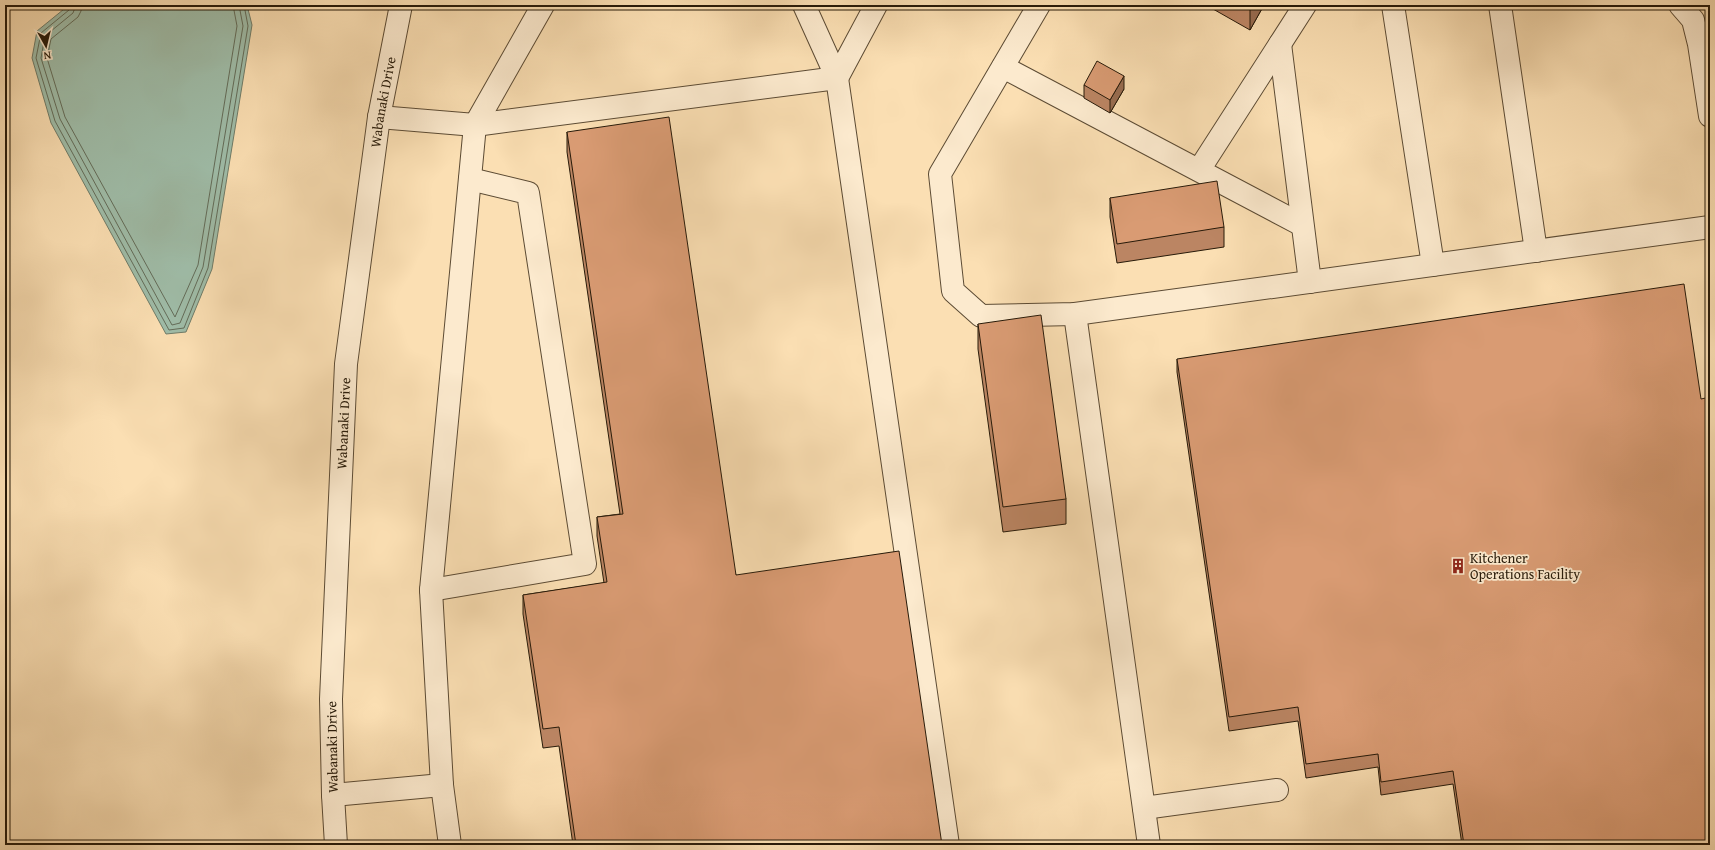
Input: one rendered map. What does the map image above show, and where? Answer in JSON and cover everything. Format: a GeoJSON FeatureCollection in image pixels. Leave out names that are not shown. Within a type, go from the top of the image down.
{"type":"FeatureCollection","features":[{"type":"Feature","properties":{"kind":"street","name":"Wabanaki Drive"},"geometry":{"type":"LineString","coordinates":[[336,845],[333,795],[331,699],[346,364],[379,117],[401,5]]}},
{"type":"Feature","properties":{"kind":"street"},"geometry":{"type":"LineString","coordinates":[[450,845],[442,785],[431,590],[475,125],[543,5]]}},
{"type":"Feature","properties":{"kind":"street"},"geometry":{"type":"LineString","coordinates":[[804,5],[837,78],[948,845]]}},
{"type":"Feature","properties":{"kind":"street"},"geometry":{"type":"LineString","coordinates":[[837,78],[876,5]]}},
{"type":"Feature","properties":{"kind":"street"},"geometry":{"type":"LineString","coordinates":[[1039,5],[940,174],[953,291],[981,316],[1075,314],[1710,227]]}},
{"type":"Feature","properties":{"kind":"street"},"geometry":{"type":"LineString","coordinates":[[1199,170],[1305,5]]}},
{"type":"Feature","properties":{"kind":"street"},"geometry":{"type":"LineString","coordinates":[[1393,5],[1433,265]]}},
{"type":"Feature","properties":{"kind":"street"},"geometry":{"type":"LineString","coordinates":[[1500,5],[1536,251]]}},
{"type":"Feature","properties":{"kind":"street"},"geometry":{"type":"LineString","coordinates":[[1680,5],[1693,20],[1699,44],[1710,116]]}},
{"type":"Feature","properties":{"kind":"street"},"geometry":{"type":"LineString","coordinates":[[1280,44],[1310,282]]}},
{"type":"Feature","properties":{"kind":"street"},"geometry":{"type":"LineString","coordinates":[[1003,67],[1302,225]]}},
{"type":"Feature","properties":{"kind":"street"},"geometry":{"type":"LineString","coordinates":[[379,117],[475,125],[837,78]]}},
{"type":"Feature","properties":{"kind":"street"},"geometry":{"type":"LineString","coordinates":[[431,590],[585,564],[528,193],[470,179]]}},
{"type":"Feature","properties":{"kind":"street"},"geometry":{"type":"LineString","coordinates":[[1075,314],[1150,845]]}},
{"type":"Feature","properties":{"kind":"street"},"geometry":{"type":"LineString","coordinates":[[333,795],[442,785]]}},
{"type":"Feature","properties":{"kind":"street"},"geometry":{"type":"LineString","coordinates":[[1144,808],[1277,790]]}},
{"type":"Feature","properties":{"kind":"water"},"geometry":{"type":"Polygon","coordinates":[[[69,5],[247,5],[252,25],[212,269],[186,332],[166,334],[51,123],[32,58],[37,31],[69,5]]]}},
{"type":"Feature","properties":{"kind":"building"},"geometry":{"type":"Polygon","coordinates":[[[1097,61],[1124,76],[1110,100],[1084,85],[1097,61]]]}},
{"type":"Feature","properties":{"kind":"building"},"geometry":{"type":"Polygon","coordinates":[[[669,117],[736,575],[899,551],[942,845],[576,845],[559,727],[543,729],[523,595],[607,582],[597,517],[623,514],[567,132],[669,117]]]}},
{"type":"Feature","properties":{"kind":"building"},"geometry":{"type":"Polygon","coordinates":[[[1217,181],[1224,227],[1117,244],[1110,198],[1217,181]]]}},
{"type":"Feature","properties":{"kind":"building","name":"Kitchener Operations Facility"},"geometry":{"type":"Polygon","coordinates":[[[1684,284],[1701,399],[1710,397],[1710,845],[1464,845],[1453,771],[1381,782],[1378,754],[1306,764],[1298,707],[1229,717],[1177,359],[1684,284]]]}},
{"type":"Feature","properties":{"kind":"building"},"geometry":{"type":"Polygon","coordinates":[[[1041,315],[1066,499],[1003,507],[978,324],[1041,315]]]}},
{"type":"Feature","properties":{"kind":"place","name":"Kitchener Operations Facility"},"geometry":{"type":"Point","coordinates":[1458,566]}}]}
